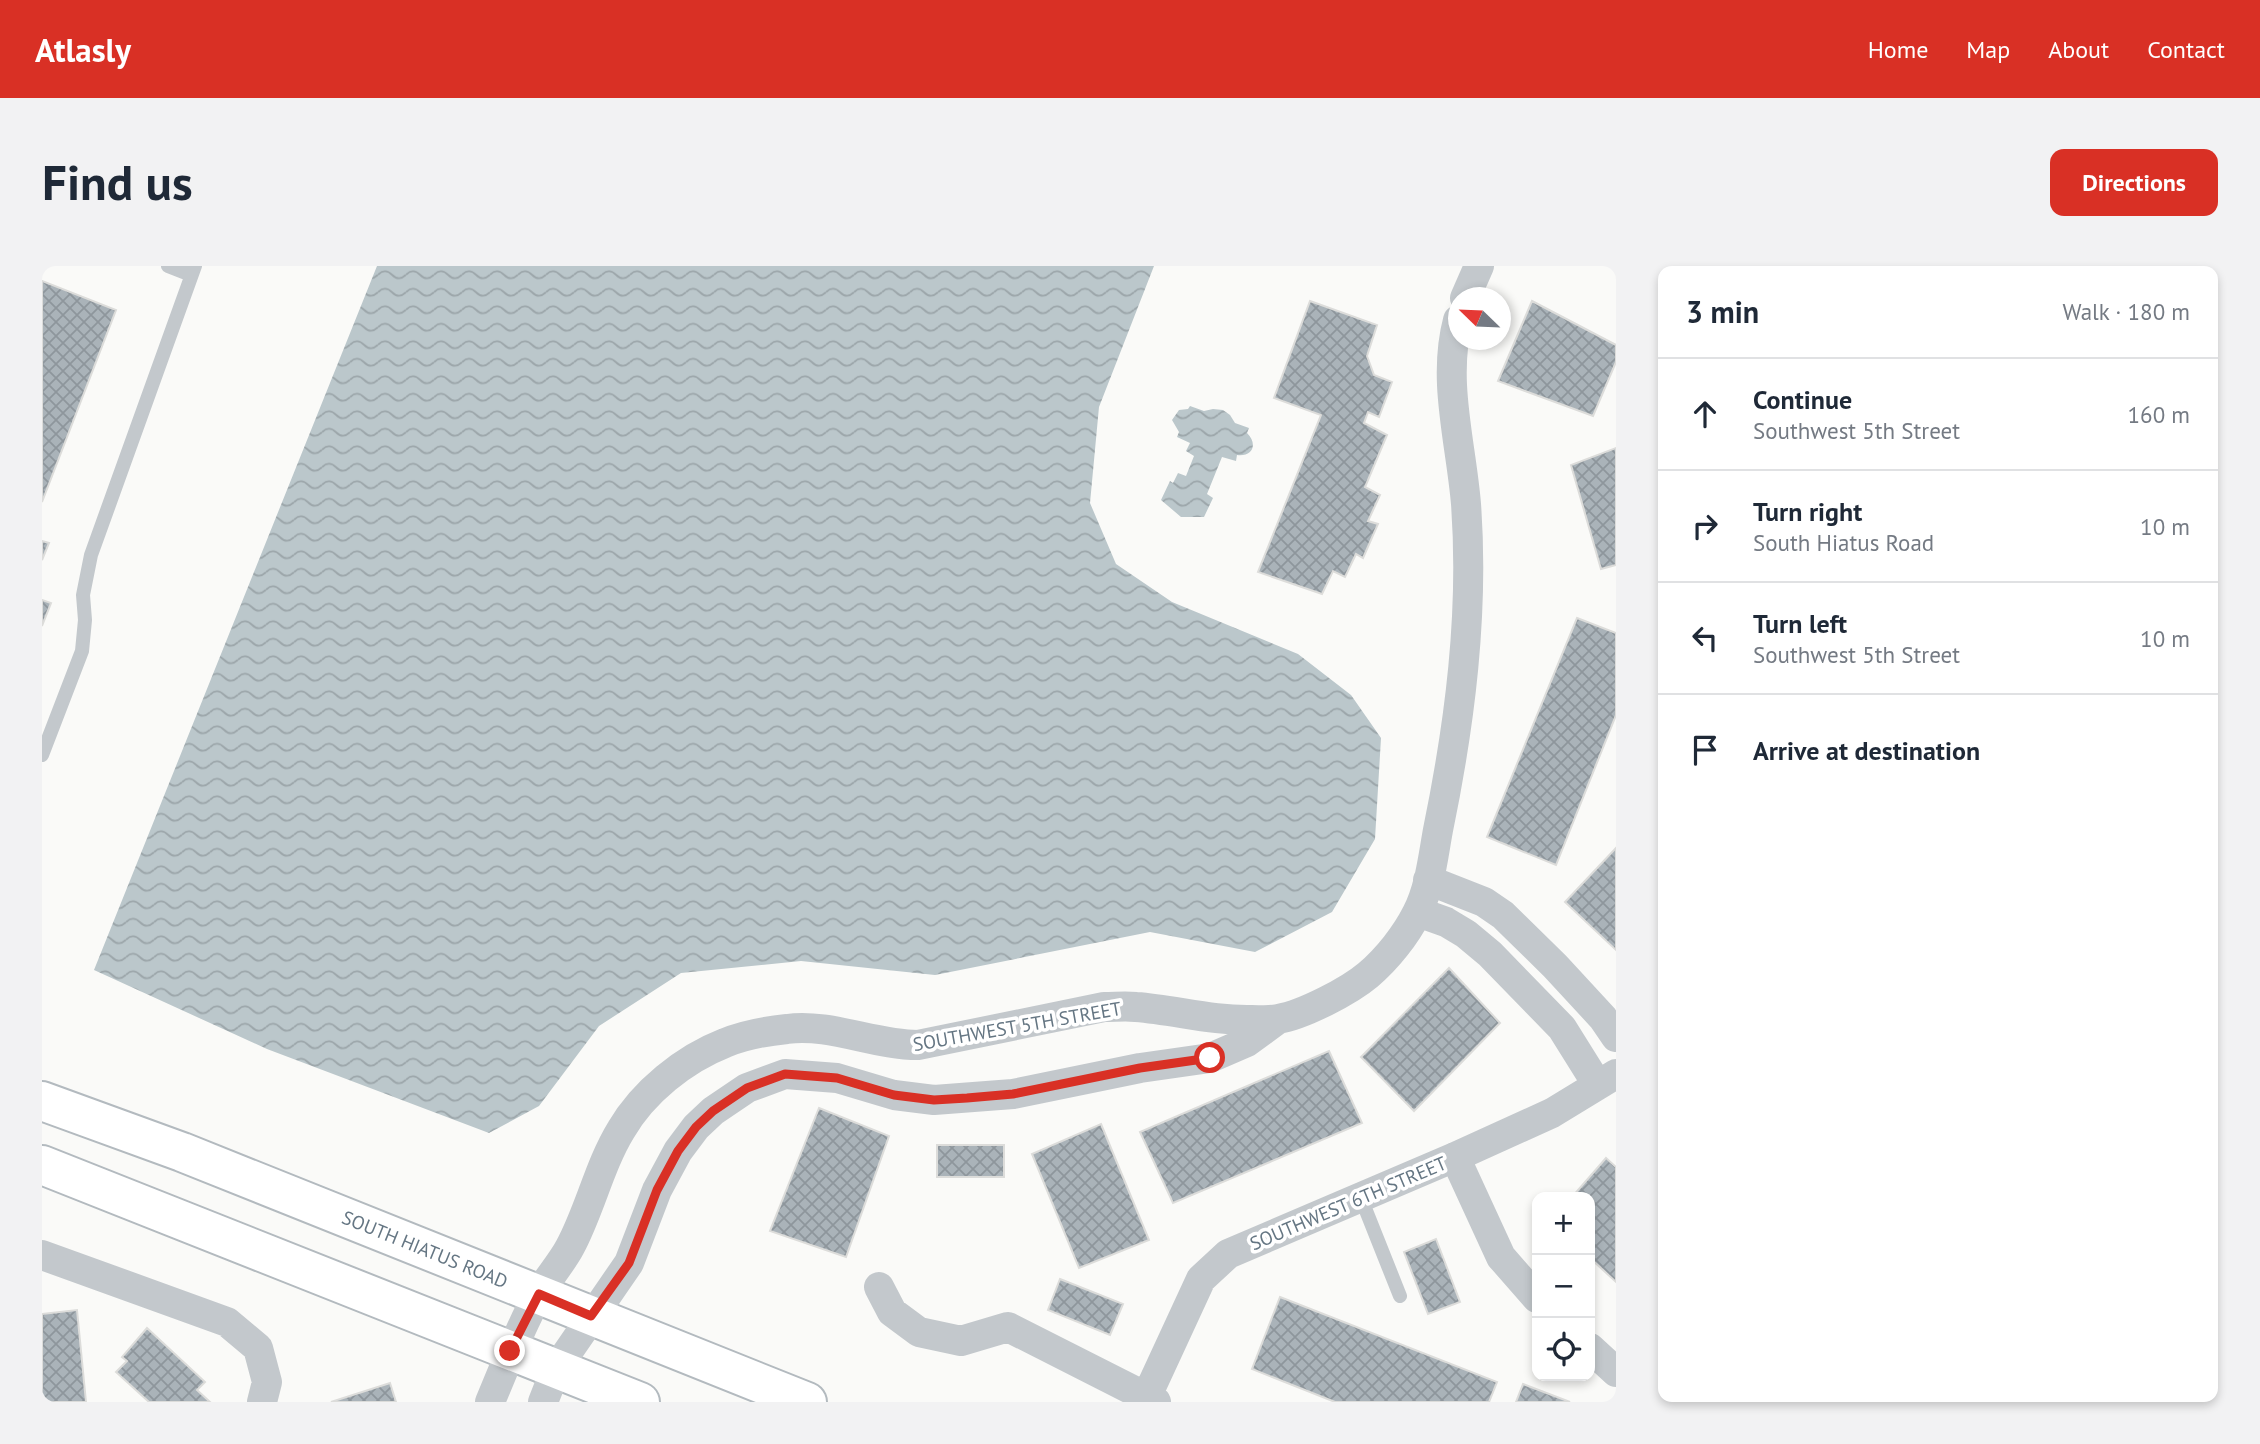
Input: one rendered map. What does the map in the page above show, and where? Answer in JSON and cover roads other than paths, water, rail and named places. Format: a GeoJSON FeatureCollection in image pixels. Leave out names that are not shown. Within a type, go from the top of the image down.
{"type":"FeatureCollection","features":[{"type":"Feature","properties":{"kind":"main road","name":"SOUTH HIATUS ROAD"},"geometry":{"type":"LineString","coordinates":[[42,1101],[182,1152],[807,1402]]}},
{"type":"Feature","properties":{"kind":"main road"},"geometry":{"type":"LineString","coordinates":[[42,1165],[510,1351],[550,1385],[640,1402]]}},
{"type":"Feature","properties":{"kind":"street"},"geometry":{"type":"LineString","coordinates":[[1470,287],[1479,266]]}},
{"type":"Feature","properties":{"kind":"street","name":"SOUTHWEST 5TH STREET"},"geometry":{"type":"LineString","coordinates":[[490,1402],[510,1351],[539,1294],[570,1248],[620,1132],[649,1094],[671,1075],[695,1058],[724,1043],[790,1028],[828,1031],[895,1045],[918,1045],[1104,1007],[1136,1006],[1228,1020],[1278,1020],[1334,996],[1368,975],[1397,943],[1418,912],[1428,880],[1452,763],[1459,714],[1468,569],[1466,504],[1451,390],[1454,350]]}},
{"type":"Feature","properties":{"kind":"street"},"geometry":{"type":"LineString","coordinates":[[1428,880],[1484,902],[1503,915],[1555,966],[1603,1018],[1616,1037]]}},
{"type":"Feature","properties":{"kind":"street"},"geometry":{"type":"LineString","coordinates":[[1418,912],[1446,922],[1490,954],[1607,1079]]}},
{"type":"Feature","properties":{"kind":"street","name":"SOUTHWEST 5TH STREET"},"geometry":{"type":"LineString","coordinates":[[550,1385],[591,1316],[629,1263],[657,1190],[678,1151],[696,1127],[713,1111],[747,1088],[785,1074],[837,1078],[894,1095],[934,1100],[1013,1094],[1140,1068],[1210,1058],[1247,1042],[1278,1020]]}},
{"type":"Feature","properties":{"kind":"street","name":"SOUTHWEST 6TH STREET"},"geometry":{"type":"LineString","coordinates":[[1151,1400],[1201,1279],[1228,1254],[1552,1113],[1607,1079]]}},
{"type":"Feature","properties":{"kind":"street"},"geometry":{"type":"LineString","coordinates":[[1455,1157],[1501,1257],[1532,1291]]}},
{"type":"Feature","properties":{"kind":"street"},"geometry":{"type":"LineString","coordinates":[[42,1255],[226,1322],[258,1348],[267,1382],[262,1402]]}},
{"type":"Feature","properties":{"kind":"street"},"geometry":{"type":"LineString","coordinates":[[879,1287],[892,1312],[919,1332],[961,1340],[1008,1327],[1151,1400]]}},
{"type":"Feature","properties":{"kind":"street"},"geometry":{"type":"LineString","coordinates":[[1595,1353],[1616,1372]]}},
{"type":"Feature","properties":{"kind":"lane"},"geometry":{"type":"LineString","coordinates":[[42,755],[82,651],[85,620],[83,595],[91,555],[193,270],[168,266]]}},
{"type":"Feature","properties":{"kind":"lane"},"geometry":{"type":"LineString","coordinates":[[1361,1198],[1400,1296]]}},
{"type":"Feature","properties":{"kind":"water"},"geometry":{"type":"Polygon","coordinates":[[[377,266],[1154,266],[1099,407],[1090,503],[1116,564],[1172,602],[1298,654],[1351,695],[1381,738],[1375,839],[1332,912],[1255,952],[1150,932],[935,975],[801,961],[681,973],[599,1026],[539,1106],[489,1133],[267,1049],[94,970],[377,266]]]}},
{"type":"Feature","properties":{"kind":"water"},"geometry":{"type":"Polygon","coordinates":[[[1190,406],[1204,411],[1223,410],[1235,423],[1249,428],[1247,433],[1253,445],[1247,454],[1237,455],[1236,461],[1222,457],[1207,494],[1213,498],[1204,517],[1181,517],[1161,500],[1170,481],[1173,483],[1178,473],[1186,476],[1194,456],[1186,451],[1190,443],[1177,437],[1179,432],[1172,420],[1179,410],[1188,409],[1190,406]]]}}]}
